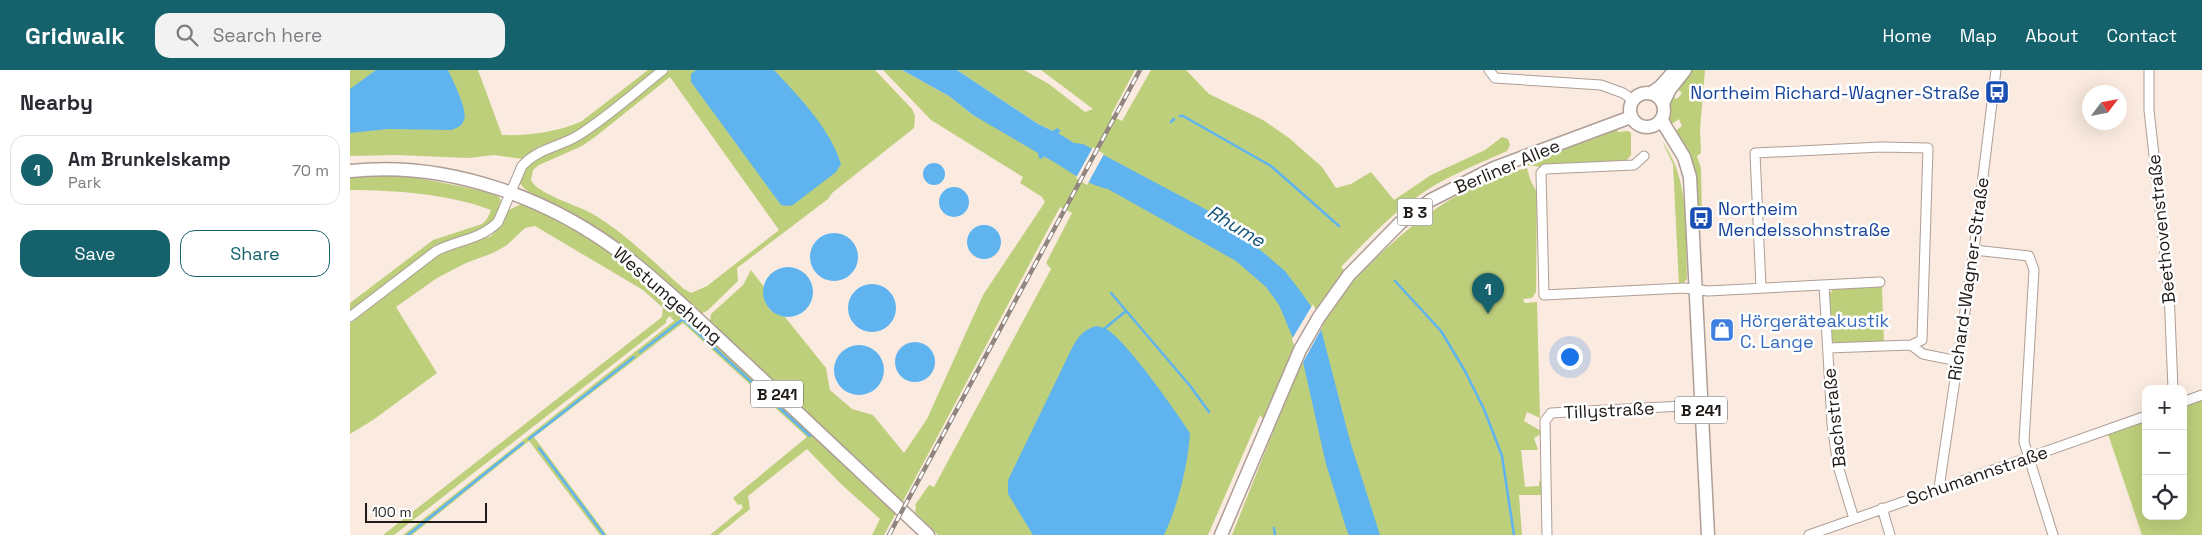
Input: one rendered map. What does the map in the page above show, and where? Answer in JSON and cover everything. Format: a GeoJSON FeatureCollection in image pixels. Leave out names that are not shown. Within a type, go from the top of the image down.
{"type":"FeatureCollection","features":[{"type":"Feature","properties":{"kind":"main road"},"geometry":{"type":"LineString","coordinates":[[1651,93],[1658,96],[1663,103],[1665,111],[1662,119],[1655,126],[1639,125],[1631,117],[1633,100],[1641,94],[1651,93],[1660,87],[1675,70]]}},
{"type":"Feature","properties":{"kind":"main road"},"geometry":{"type":"LineString","coordinates":[[1663,103],[1670,89],[1685,70]]}},
{"type":"Feature","properties":{"kind":"main road","name":"Berliner Allee"},"geometry":{"type":"LineString","coordinates":[[1222,535],[1268,424],[1304,344],[1319,317],[1349,275],[1400,223],[1431,200],[1494,168],[1631,117]]}},
{"type":"Feature","properties":{"kind":"main road","name":"B 241"},"geometry":{"type":"LineString","coordinates":[[1662,119],[1687,166],[1691,192],[1708,535]]}},
{"type":"Feature","properties":{"kind":"main road","name":"B 241"},"geometry":{"type":"LineString","coordinates":[[1650,127],[1662,136],[1681,163],[1685,174],[1691,212]]}},
{"type":"Feature","properties":{"kind":"main road","name":"Westumgehung"},"geometry":{"type":"LineString","coordinates":[[350,170],[405,169],[468,180],[511,192],[564,216],[586,229],[640,267],[928,535]]}},
{"type":"Feature","properties":{"kind":"street"},"geometry":{"type":"LineString","coordinates":[[350,318],[436,251],[450,244],[473,238],[492,228],[498,222],[522,166],[528,160],[549,147],[578,136],[663,70]]}},
{"type":"Feature","properties":{"kind":"street"},"geometry":{"type":"LineString","coordinates":[[1489,70],[1496,78],[1601,85],[1623,93],[1633,100]]}},
{"type":"Feature","properties":{"kind":"street","name":"Richard-Wagner-Straße"},"geometry":{"type":"LineString","coordinates":[[1939,488],[1974,250],[1996,70]]}},
{"type":"Feature","properties":{"kind":"street","name":"Beethovenstraße"},"geometry":{"type":"LineString","coordinates":[[2149,70],[2150,120],[2169,291],[2173,385]]}},
{"type":"Feature","properties":{"kind":"street"},"geometry":{"type":"LineString","coordinates":[[1761,288],[1755,153],[1880,147],[1928,148],[1922,340],[1911,345],[1828,348]]}},
{"type":"Feature","properties":{"kind":"street"},"geometry":{"type":"LineString","coordinates":[[1644,156],[1634,165],[1545,169],[1541,173],[1544,295],[1684,288],[1708,291],[1880,282]]}},
{"type":"Feature","properties":{"kind":"street"},"geometry":{"type":"LineString","coordinates":[[1974,250],[2029,256],[2032,262],[2034,270],[2024,442],[2053,535]]}},
{"type":"Feature","properties":{"kind":"street","name":"Bachstraße"},"geometry":{"type":"LineString","coordinates":[[1824,285],[1832,424],[1838,466],[1854,519]]}},
{"type":"Feature","properties":{"kind":"street"},"geometry":{"type":"LineString","coordinates":[[1911,345],[1924,354],[1958,361]]}},
{"type":"Feature","properties":{"kind":"street"},"geometry":{"type":"LineString","coordinates":[[2187,401],[2202,396]]}},
{"type":"Feature","properties":{"kind":"street","name":"Tillystraße"},"geometry":{"type":"LineString","coordinates":[[1547,535],[1545,421],[1552,413],[1701,405]]}},
{"type":"Feature","properties":{"kind":"street","name":"Schumannstraße"},"geometry":{"type":"LineString","coordinates":[[1809,535],[2142,417]]}},
{"type":"Feature","properties":{"kind":"street"},"geometry":{"type":"LineString","coordinates":[[1882,508],[1890,535]]}},
{"type":"Feature","properties":{"kind":"green space"},"geometry":{"type":"Polygon","coordinates":[[[350,70],[478,70],[502,135],[512,135],[553,131],[582,121],[648,70],[657,70],[579,130],[535,149],[523,159],[494,155],[468,158],[397,155],[350,156],[350,70]]]}},
{"type":"Feature","properties":{"kind":"green space"},"geometry":{"type":"Polygon","coordinates":[[[670,70],[875,70],[912,109],[915,116],[914,128],[832,193],[828,199],[737,268],[738,281],[707,311],[700,314],[606,235],[571,213],[534,195],[520,182],[524,170],[532,160],[601,124],[670,70]],[[670,77],[582,146],[539,165],[533,170],[531,180],[540,190],[603,220],[691,293],[707,286],[779,230],[670,77]]]}},
{"type":"Feature","properties":{"kind":"green space"},"geometry":{"type":"Polygon","coordinates":[[[883,70],[902,70],[949,96],[973,115],[1053,131],[1038,124],[957,70],[1024,70],[1049,84],[1085,112],[1093,109],[1041,70],[1135,70],[1111,115],[1122,121],[1151,70],[1186,70],[1209,94],[1263,120],[1289,138],[1322,167],[1336,188],[1351,184],[1371,172],[1394,200],[1431,175],[1485,150],[1502,137],[1508,139],[1510,145],[1507,151],[1452,176],[1399,210],[1341,267],[1355,280],[1392,243],[1433,211],[1478,185],[1502,175],[1527,168],[1537,193],[1536,292],[1532,298],[1523,299],[1525,303],[1537,302],[1540,418],[1527,412],[1524,421],[1541,431],[1541,434],[1534,438],[1538,450],[1521,450],[1525,487],[1539,486],[1539,481],[1543,481],[1543,495],[1519,495],[1522,535],[1232,535],[1273,432],[1260,415],[1208,535],[938,535],[915,512],[915,505],[929,485],[934,487],[1051,269],[1046,263],[1072,213],[1060,207],[902,503],[715,328],[710,321],[711,314],[743,285],[751,270],[764,287],[766,303],[770,310],[785,317],[826,368],[830,390],[852,409],[873,415],[904,453],[927,419],[983,295],[1045,202],[1042,197],[1020,183],[1023,177],[931,120],[883,70]]]}},
{"type":"Feature","properties":{"kind":"green space"},"geometry":{"type":"Polygon","coordinates":[[[1691,70],[1705,70],[1700,129],[1701,153],[1697,156],[1701,168],[1702,216],[1700,216],[1696,196],[1673,133],[1682,126],[1679,119],[1669,126],[1668,106],[1671,94],[1676,99],[1679,97],[1682,93],[1675,87],[1691,70]]]}},
{"type":"Feature","properties":{"kind":"green space"},"geometry":{"type":"Polygon","coordinates":[[[1617,129],[1618,132],[1628,131],[1631,133],[1631,155],[1626,161],[1544,167],[1523,165],[1510,168],[1617,129]]]}},
{"type":"Feature","properties":{"kind":"green space"},"geometry":{"type":"Polygon","coordinates":[[[1662,141],[1678,173],[1685,207],[1687,279],[1682,285],[1679,285],[1673,164],[1662,141]]]}},
{"type":"Feature","properties":{"kind":"green space"},"geometry":{"type":"Polygon","coordinates":[[[350,175],[408,176],[474,189],[497,195],[501,200],[496,217],[485,229],[449,240],[433,248],[350,313],[350,303],[433,240],[482,224],[487,219],[491,210],[458,200],[422,194],[350,190],[350,175]]]}},
{"type":"Feature","properties":{"kind":"green space"},"geometry":{"type":"Polygon","coordinates":[[[521,204],[578,231],[604,248],[677,307],[896,513],[884,535],[872,535],[880,519],[841,484],[807,449],[748,496],[750,509],[718,535],[710,535],[743,508],[733,498],[807,437],[683,323],[534,437],[607,535],[600,535],[529,441],[412,535],[403,535],[674,321],[670,316],[666,323],[394,535],[383,535],[662,317],[663,308],[643,290],[535,226],[525,228],[507,245],[437,278],[396,307],[437,373],[373,420],[350,434],[350,323],[438,254],[491,236],[502,224],[509,210],[521,204]]]}},
{"type":"Feature","properties":{"kind":"green space"},"geometry":{"type":"Polygon","coordinates":[[[1882,286],[1884,342],[1836,344],[1829,338],[1828,296],[1833,289],[1882,286]]]}},
{"type":"Feature","properties":{"kind":"green space"},"geometry":{"type":"Polygon","coordinates":[[[2202,391],[2202,535],[2142,535],[2108,434],[2142,421],[2142,520],[2187,520],[2187,405],[2198,401],[2202,391]]]}},
{"type":"Feature","properties":{"kind":"water"},"geometry":{"type":"Polygon","coordinates":[[[376,70],[448,70],[462,103],[465,115],[463,122],[451,130],[388,129],[350,133],[350,89],[376,70]]]}},
{"type":"Feature","properties":{"kind":"water"},"geometry":{"type":"Polygon","coordinates":[[[696,70],[774,70],[822,126],[841,164],[836,172],[793,205],[781,205],[691,82],[691,74],[696,70]]]}},
{"type":"Feature","properties":{"kind":"water"},"geometry":{"type":"Polygon","coordinates":[[[902,70],[957,70],[1038,124],[1053,131],[1057,128],[1061,131],[1058,133],[1074,143],[1083,144],[1224,219],[1285,271],[1311,306],[1321,329],[1350,441],[1380,535],[1349,535],[1347,531],[1326,464],[1303,362],[1279,305],[1266,287],[1236,261],[1108,189],[1082,179],[1043,156],[1043,159],[1039,158],[1038,153],[973,115],[949,96],[902,70]]]}},
{"type":"Feature","properties":{"kind":"water"},"geometry":{"type":"Polygon","coordinates":[[[934,163],[942,166],[945,174],[942,182],[934,185],[926,182],[923,174],[926,166],[934,163]]]}},
{"type":"Feature","properties":{"kind":"water"},"geometry":{"type":"Polygon","coordinates":[[[954,187],[965,191],[969,202],[965,213],[954,217],[943,213],[939,202],[943,191],[954,187]]]}},
{"type":"Feature","properties":{"kind":"water"},"geometry":{"type":"Polygon","coordinates":[[[984,225],[991,226],[996,230],[1000,235],[1000,249],[996,254],[991,258],[984,259],[977,258],[972,254],[968,249],[967,242],[968,235],[972,230],[977,226],[984,225]]]}},
{"type":"Feature","properties":{"kind":"water"},"geometry":{"type":"Polygon","coordinates":[[[829,233],[839,233],[851,240],[858,252],[858,262],[851,274],[839,281],[829,281],[821,277],[814,270],[810,262],[810,252],[814,244],[821,237],[829,233]]]}},
{"type":"Feature","properties":{"kind":"water"},"geometry":{"type":"Polygon","coordinates":[[[788,267],[797,269],[808,278],[813,292],[811,301],[802,312],[788,317],[779,315],[768,306],[763,292],[765,283],[774,272],[788,267]]]}},
{"type":"Feature","properties":{"kind":"water"},"geometry":{"type":"Polygon","coordinates":[[[867,284],[877,284],[889,291],[896,303],[896,313],[889,325],[877,332],[867,332],[859,328],[852,321],[848,313],[848,303],[852,295],[859,288],[867,284]]]}},
{"type":"Feature","properties":{"kind":"water"},"geometry":{"type":"Polygon","coordinates":[[[1096,326],[1104,328],[1113,334],[1124,345],[1174,409],[1190,433],[1181,485],[1174,511],[1164,535],[1033,535],[1008,494],[1008,480],[1073,346],[1082,333],[1096,326]]]}},
{"type":"Feature","properties":{"kind":"water"},"geometry":{"type":"Polygon","coordinates":[[[919,342],[926,345],[932,351],[935,362],[934,370],[926,379],[919,382],[911,382],[904,379],[896,370],[895,358],[898,351],[907,343],[919,342]]]}},
{"type":"Feature","properties":{"kind":"water"},"geometry":{"type":"Polygon","coordinates":[[[864,345],[877,352],[883,360],[883,380],[877,388],[869,394],[854,395],[841,388],[835,380],[834,365],[841,352],[849,346],[864,345]]]}},
{"type":"Feature","properties":{"kind":"pier"},"geometry":{"type":"Polygon","coordinates":[[[1093,147],[1104,154],[1087,185],[1076,178],[1093,147]]]}},
{"type":"Feature","properties":{"kind":"pier"},"geometry":{"type":"Polygon","coordinates":[[[1313,304],[1323,326],[1301,366],[1292,339],[1313,304]]]}},
{"type":"Feature","properties":{"kind":"waterway"},"geometry":{"type":"LineString","coordinates":[[1180,116],[1271,166],[1339,226]]}},
{"type":"Feature","properties":{"kind":"waterway"},"geometry":{"type":"LineString","coordinates":[[1171,122],[1174,119]]}},
{"type":"Feature","properties":{"kind":"waterway"},"geometry":{"type":"LineString","coordinates":[[1395,281],[1441,331],[1465,371],[1484,409],[1502,456],[1514,535]]}},
{"type":"Feature","properties":{"kind":"waterway"},"geometry":{"type":"LineString","coordinates":[[1111,293],[1191,387],[1209,412]]}},
{"type":"Feature","properties":{"kind":"waterway"},"geometry":{"type":"LineString","coordinates":[[1104,329],[1126,311]]}},
{"type":"Feature","properties":{"kind":"waterway"},"geometry":{"type":"LineString","coordinates":[[640,352],[683,319],[810,436]]}},
{"type":"Feature","properties":{"kind":"waterway"},"geometry":{"type":"LineString","coordinates":[[529,439],[634,357]]}},
{"type":"Feature","properties":{"kind":"waterway"},"geometry":{"type":"LineString","coordinates":[[408,535],[523,443]]}},
{"type":"Feature","properties":{"kind":"waterway"},"geometry":{"type":"LineString","coordinates":[[539,448],[604,535]]}},
{"type":"Feature","properties":{"kind":"waterway"},"geometry":{"type":"LineString","coordinates":[[1274,528],[1275,535]]}},
{"type":"Feature","properties":{"kind":"railway"},"geometry":{"type":"LineString","coordinates":[[889,535],[1140,70]]}},
{"type":"Feature","properties":{"kind":"place","name":"Northeim Richard-Wagner-Straße"},"geometry":{"type":"Point","coordinates":[1997,92]}},
{"type":"Feature","properties":{"kind":"place","name":"Northeim Mendelssohnstraße"},"geometry":{"type":"Point","coordinates":[1701,218]}},
{"type":"Feature","properties":{"kind":"place","name":"Am Brunkelskamp"},"geometry":{"type":"Point","coordinates":[1488,314]}},
{"type":"Feature","properties":{"kind":"place","name":"Hörgeräteakustik C. Lange"},"geometry":{"type":"Point","coordinates":[1722,330]}},
{"type":"Feature","properties":{"kind":"water label","name":"Rhume"},"geometry":{"type":"Point","coordinates":[1236,226]}}]}
